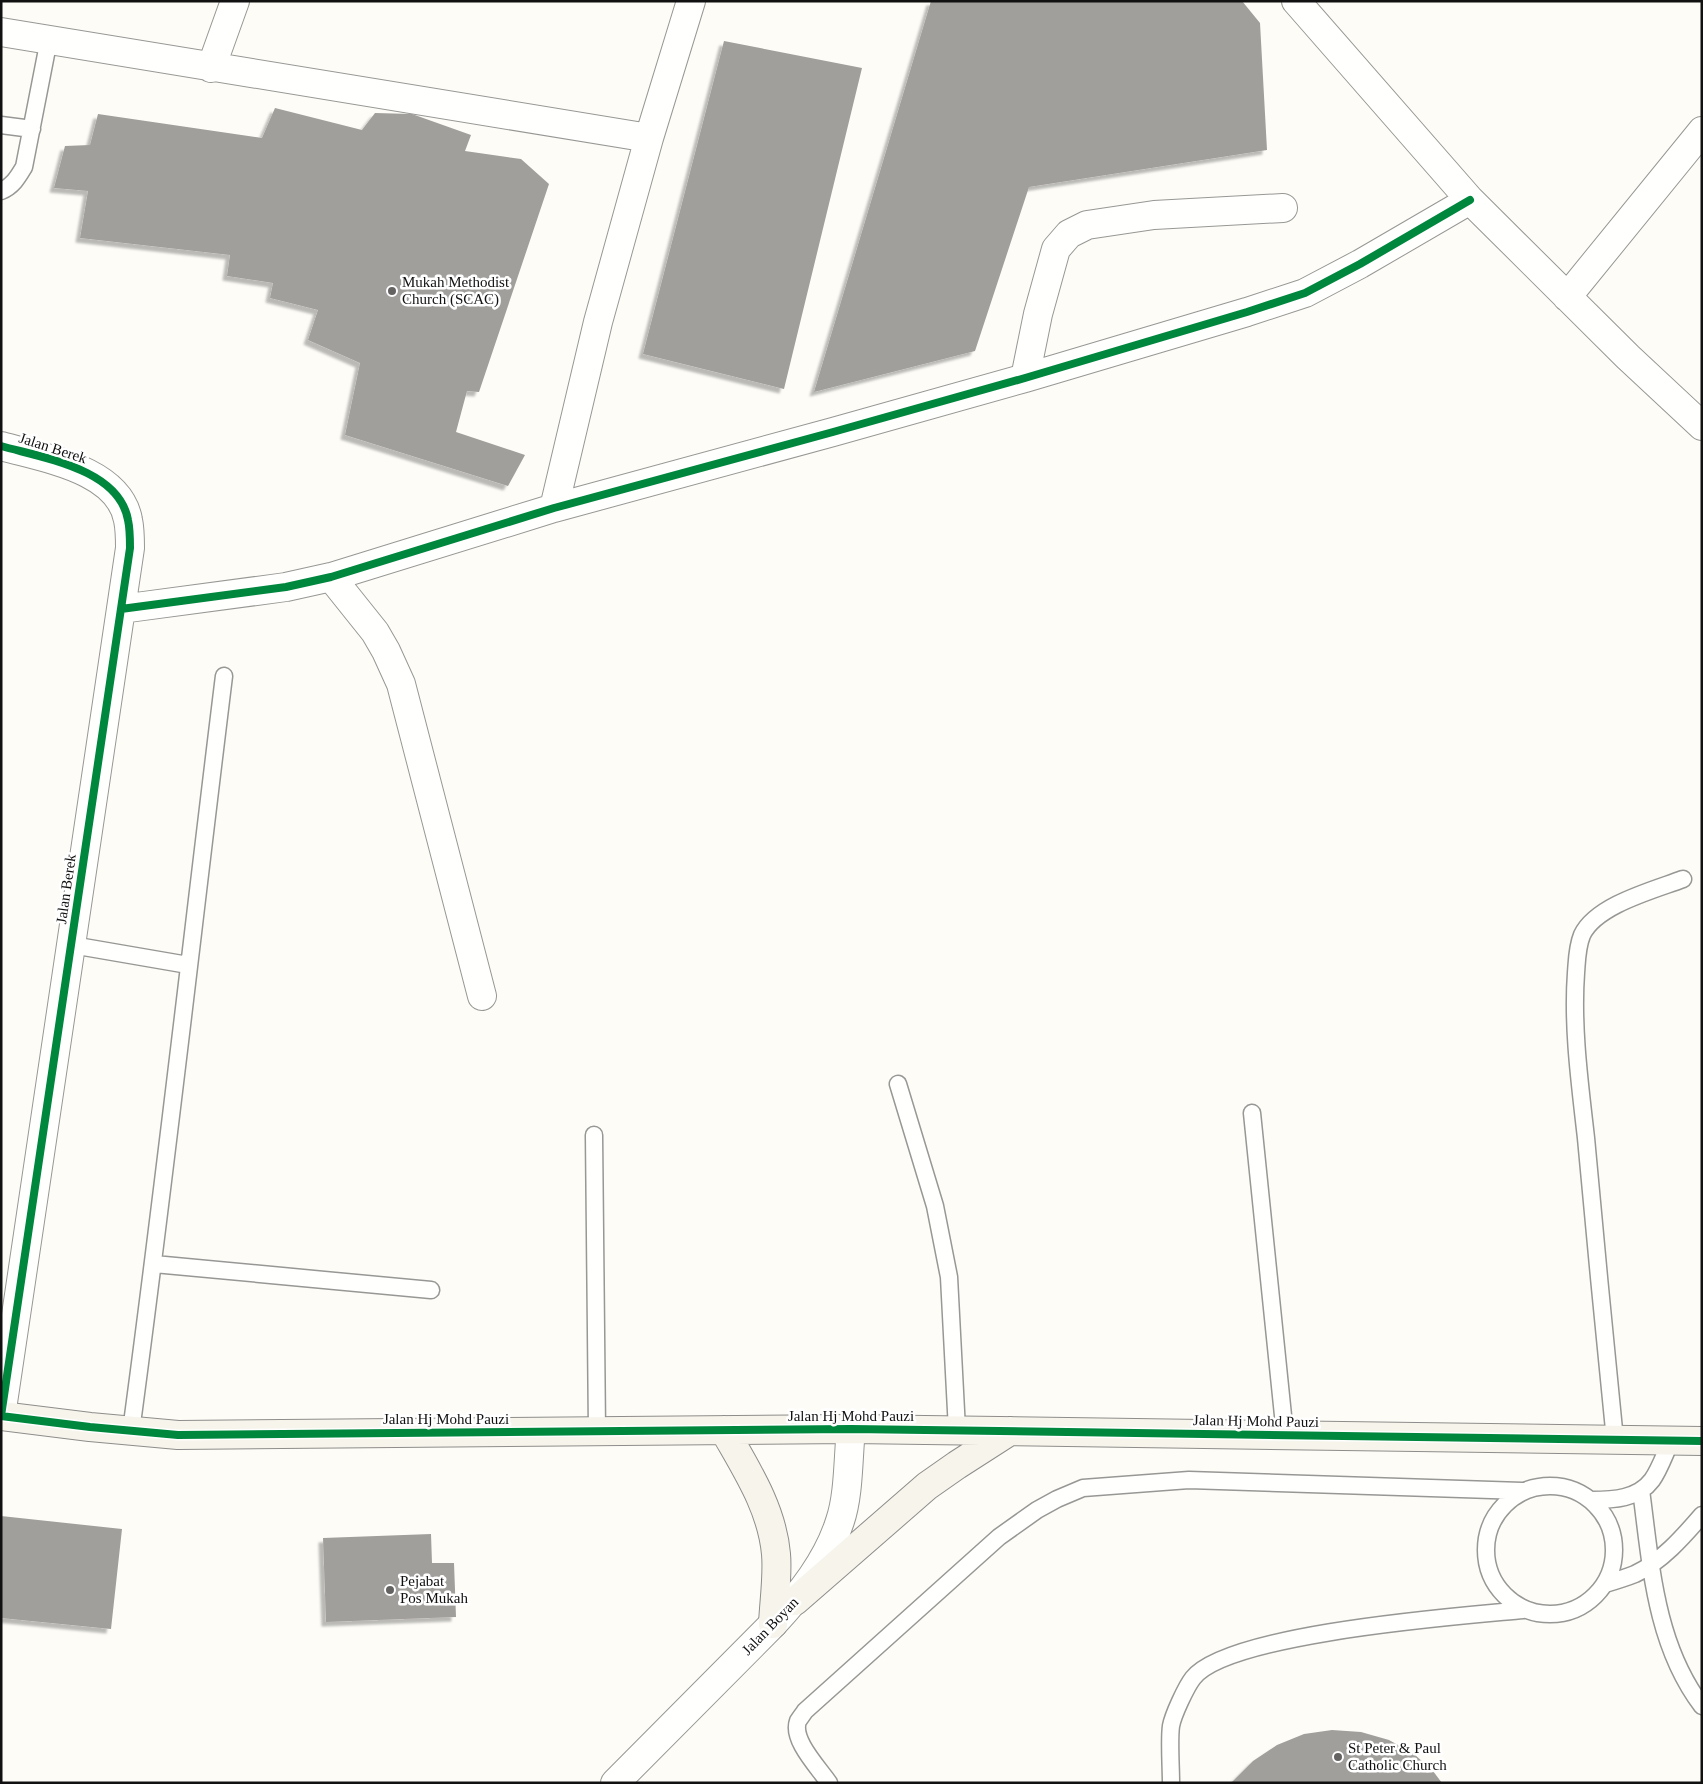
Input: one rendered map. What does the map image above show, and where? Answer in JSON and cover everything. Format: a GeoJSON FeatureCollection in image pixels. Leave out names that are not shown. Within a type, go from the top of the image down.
{"type":"FeatureCollection","features":[{"type":"Feature","properties":{"kind":"street"},"geometry":{"type":"LineString","coordinates":[[211,68],[235,1]]}},
{"type":"Feature","properties":{"kind":"street"},"geometry":{"type":"LineString","coordinates":[[554,508],[598,322],[649,138],[691,1]]}},
{"type":"Feature","properties":{"kind":"street"},"geometry":{"type":"LineString","coordinates":[[1296,1],[1470,200],[1567,297],[1702,426]]}},
{"type":"Feature","properties":{"kind":"street"},"geometry":{"type":"LineString","coordinates":[[1,32],[211,68],[649,138]]}},
{"type":"Feature","properties":{"kind":"street"},"geometry":{"type":"LineString","coordinates":[[1567,297],[1702,131]]}},
{"type":"Feature","properties":{"kind":"street"},"geometry":{"type":"LineString","coordinates":[[121,609],[286,587],[331,577],[554,508],[1025,378],[1247,312],[1305,292],[1360,264],[1470,200]]}},
{"type":"Feature","properties":{"kind":"street"},"geometry":{"type":"LineString","coordinates":[[1025,378],[1038,314],[1056,249],[1069,234],[1087,225],[1154,215],[1283,208]]}},
{"type":"Feature","properties":{"kind":"street","name":"Jalan Berek"},"geometry":{"type":"LineString","coordinates":[[1,446],[78,467],[102,481],[119,499],[128,519],[130,548],[1,1416]]}},
{"type":"Feature","properties":{"kind":"street"},"geometry":{"type":"LineString","coordinates":[[331,577],[375,632],[401,684],[482,996]]}},
{"type":"Feature","properties":{"kind":"street","name":"Jalan Hj Mohd Pauzi"},"geometry":{"type":"LineString","coordinates":[[1,1416],[178,1435],[851,1429],[1702,1441]]}},
{"type":"Feature","properties":{"kind":"street","name":"Jalan Boyan"},"geometry":{"type":"LineString","coordinates":[[615,1783],[773,1624],[795,1601],[812,1578],[840,1521],[844,1505],[851,1429]]}},
{"type":"Feature","properties":{"kind":"street"},"geometry":{"type":"LineString","coordinates":[[724,1430],[755,1485],[765,1507],[772,1530],[777,1555],[773,1624]]}},
{"type":"Feature","properties":{"kind":"street"},"geometry":{"type":"LineString","coordinates":[[795,1601],[927,1486],[957,1464],[1010,1431]]}},
{"type":"Feature","properties":{"kind":"lane"},"geometry":{"type":"LineString","coordinates":[[1,191],[17,179],[24,167],[49,40]]}},
{"type":"Feature","properties":{"kind":"lane"},"geometry":{"type":"LineString","coordinates":[[1,125],[32,129]]}},
{"type":"Feature","properties":{"kind":"lane"},"geometry":{"type":"LineString","coordinates":[[131,1431],[154,1264],[188,965],[224,676]]}},
{"type":"Feature","properties":{"kind":"lane"},"geometry":{"type":"LineString","coordinates":[[1615,1440],[1580,1079],[1574,996],[1578,952],[1583,935],[1593,921],[1626,901],[1683,879]]}},
{"type":"Feature","properties":{"kind":"lane"},"geometry":{"type":"LineString","coordinates":[[72,945],[188,965]]}},
{"type":"Feature","properties":{"kind":"lane"},"geometry":{"type":"LineString","coordinates":[[898,1084],[935,1206],[949,1277],[956,1430]]}},
{"type":"Feature","properties":{"kind":"lane"},"geometry":{"type":"LineString","coordinates":[[1252,1112],[1285,1435]]}},
{"type":"Feature","properties":{"kind":"lane"},"geometry":{"type":"LineString","coordinates":[[594,1135],[597,1431]]}},
{"type":"Feature","properties":{"kind":"lane"},"geometry":{"type":"LineString","coordinates":[[154,1264],[431,1290]]}},
{"type":"Feature","properties":{"kind":"lane"},"geometry":{"type":"LineString","coordinates":[[1592,1500],[1614,1500],[1641,1490],[1652,1480],[1670,1441]]}},
{"type":"Feature","properties":{"kind":"lane"},"geometry":{"type":"LineString","coordinates":[[829,1783],[804,1750],[798,1735],[798,1722],[805,1711],[999,1537],[1037,1510],[1057,1499],[1084,1488],[1189,1480],[1522,1492]]}},
{"type":"Feature","properties":{"kind":"lane"},"geometry":{"type":"LineString","coordinates":[[1171,1783],[1171,1726],[1184,1694],[1194,1677],[1211,1664],[1235,1654],[1286,1640],[1400,1622],[1523,1610],[1541,1614],[1560,1614],[1578,1608],[1592,1598],[1605,1584],[1612,1567],[1615,1549],[1612,1530],[1604,1514],[1592,1500],[1576,1491],[1558,1486],[1540,1486],[1522,1492],[1506,1502],[1495,1516],[1487,1533],[1485,1551],[1488,1570],[1496,1586],[1508,1600],[1523,1610]]}},
{"type":"Feature","properties":{"kind":"lane"},"geometry":{"type":"LineString","coordinates":[[1641,1490],[1650,1565],[1666,1640],[1680,1671],[1702,1706]]}},
{"type":"Feature","properties":{"kind":"lane"},"geometry":{"type":"LineString","coordinates":[[1605,1584],[1635,1574],[1650,1565],[1680,1540],[1702,1515]]}},
{"type":"Feature","properties":{"kind":"building"},"geometry":{"type":"Polygon","coordinates":[[[931,1],[1242,1],[1260,23],[1267,150],[1029,187],[975,351],[814,392],[931,1]]]}},
{"type":"Feature","properties":{"kind":"building"},"geometry":{"type":"Polygon","coordinates":[[[724,41],[862,68],[784,389],[643,354],[724,41]]]}},
{"type":"Feature","properties":{"kind":"building","name":"Mukah Methodist Church (SCAC)"},"geometry":{"type":"Polygon","coordinates":[[[275,108],[362,130],[375,113],[412,114],[471,135],[465,151],[521,159],[549,184],[479,392],[467,391],[456,432],[525,455],[508,486],[345,435],[360,363],[308,340],[318,310],[270,298],[273,283],[227,276],[230,255],[80,238],[88,191],[54,188],[65,146],[90,145],[98,114],[262,138],[275,108]]]}},
{"type":"Feature","properties":{"kind":"building"},"geometry":{"type":"Polygon","coordinates":[[[1,1516],[122,1529],[111,1629],[1,1618],[1,1516]]]}},
{"type":"Feature","properties":{"kind":"building","name":"Pejabat Pos Mukah"},"geometry":{"type":"Polygon","coordinates":[[[431,1534],[432,1563],[454,1563],[456,1617],[326,1622],[323,1538],[431,1534]]]}},
{"type":"Feature","properties":{"kind":"building","name":"St Peter & Paul Catholic Church"},"geometry":{"type":"Polygon","coordinates":[[[1332,1730],[1361,1732],[1389,1740],[1414,1754],[1433,1771],[1442,1783],[1231,1783],[1253,1761],[1277,1745],[1304,1734],[1332,1730]]]}},
{"type":"Feature","properties":{"kind":"cycle path"},"geometry":{"type":"LineString","coordinates":[[121,609],[286,587],[331,577],[554,508],[1025,378],[1247,312],[1305,293],[1360,264],[1470,200]]}},
{"type":"Feature","properties":{"kind":"cycle path"},"geometry":{"type":"LineString","coordinates":[[1,446],[57,461],[95,477],[110,489],[122,503],[130,530],[130,548],[1,1416],[178,1435],[851,1429],[1702,1441]]}},
{"type":"Feature","properties":{"kind":"place","name":"Mukah Methodist Church (SCAC)"},"geometry":{"type":"Point","coordinates":[392,291]}},
{"type":"Feature","properties":{"kind":"place","name":"Pejabat Pos Mukah"},"geometry":{"type":"Point","coordinates":[390,1590]}},
{"type":"Feature","properties":{"kind":"place","name":"St Peter & Paul Catholic Church"},"geometry":{"type":"Point","coordinates":[1338,1757]}}]}
